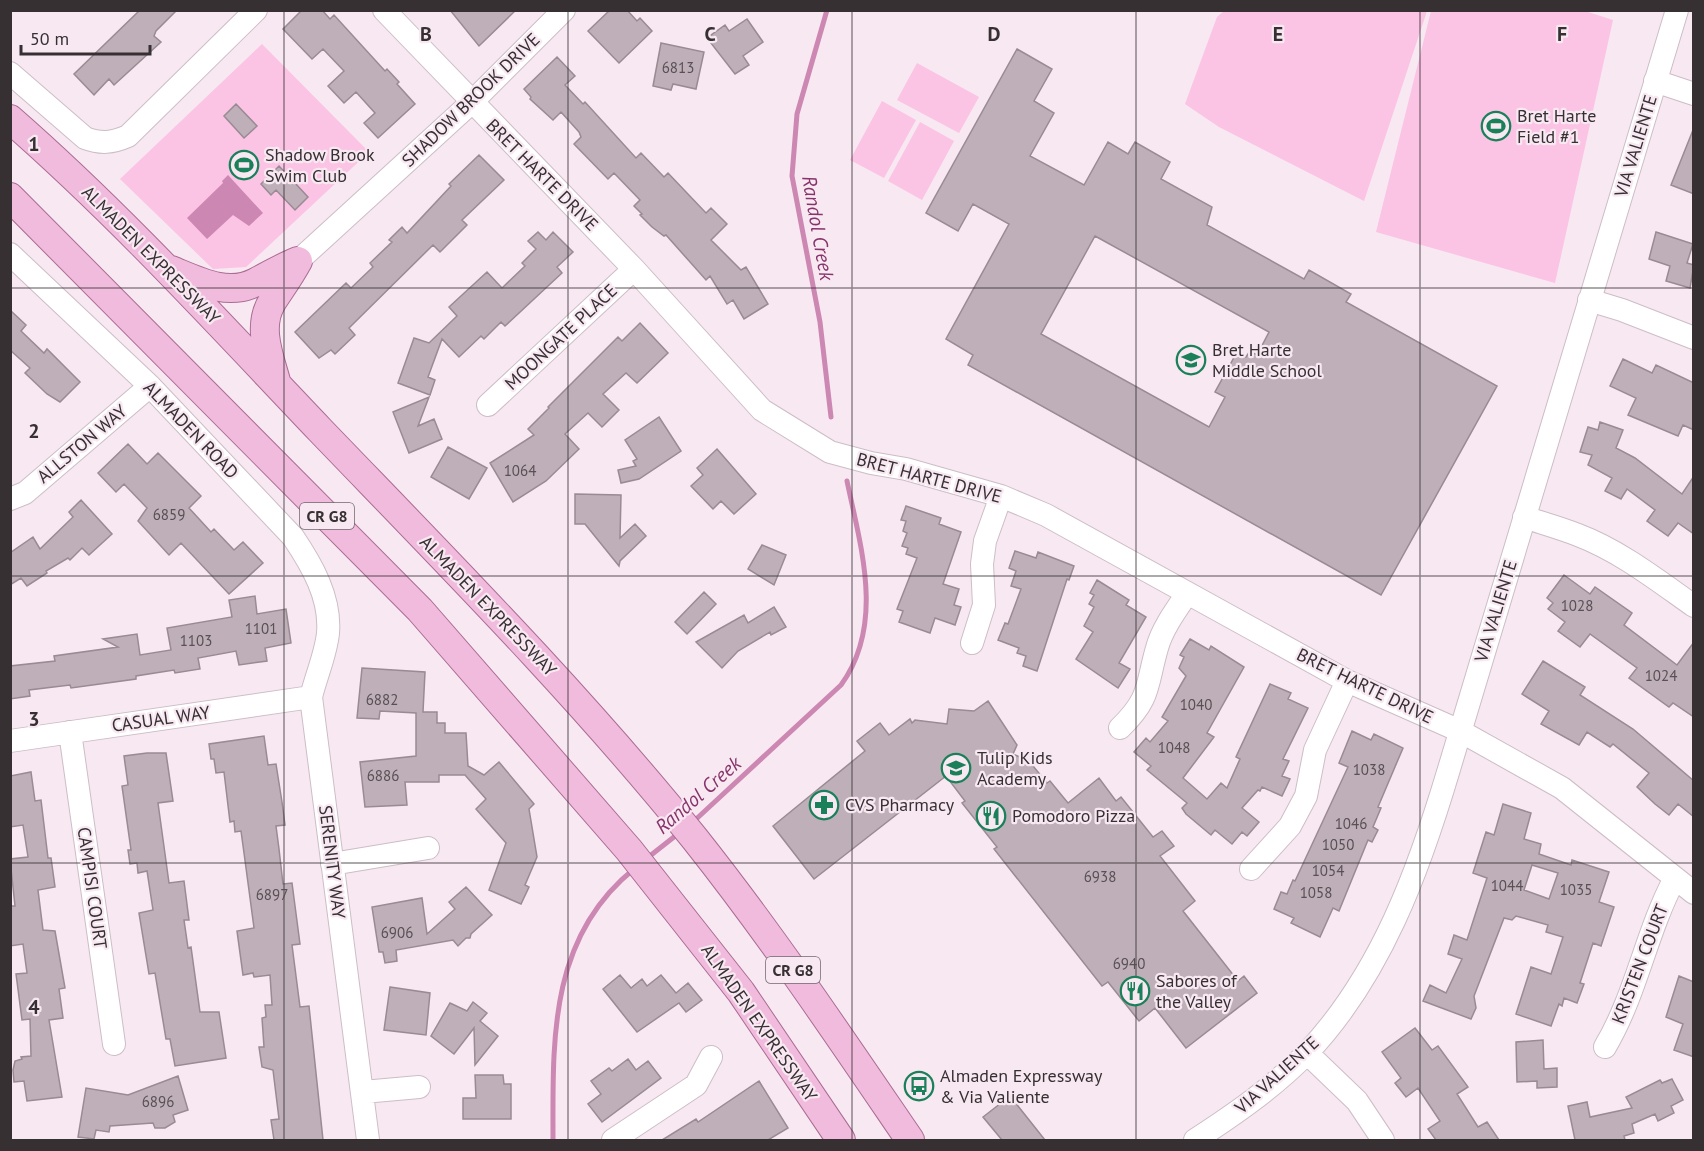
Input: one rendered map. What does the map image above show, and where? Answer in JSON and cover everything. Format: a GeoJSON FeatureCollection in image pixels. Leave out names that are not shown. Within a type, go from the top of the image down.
{"type":"FeatureCollection","features":[{"type":"Feature","properties":{"kind":"main road","name":"ALMADEN EXPRESSWAY"},"geometry":{"type":"LineString","coordinates":[[10,119],[59,161],[277,384],[563,685],[693,837],[759,922],[911,1138]]}},
{"type":"Feature","properties":{"kind":"main road","name":"ALMADEN EXPRESSWAY"},"geometry":{"type":"LineString","coordinates":[[10,197],[420,610],[648,875],[741,992],[842,1140]]}},
{"type":"Feature","properties":{"kind":"main road"},"geometry":{"type":"LineString","coordinates":[[162,267],[216,288],[248,285],[272,271],[298,261]]}},
{"type":"Feature","properties":{"kind":"main road"},"geometry":{"type":"LineString","coordinates":[[277,384],[265,340],[266,319],[271,303],[286,284],[298,261]]}},
{"type":"Feature","properties":{"kind":"street"},"geometry":{"type":"LineString","coordinates":[[10,74],[80,134],[95,142],[106,143],[128,136],[256,10]]}},
{"type":"Feature","properties":{"kind":"street","name":"BRET HARTE DRIVE"},"geometry":{"type":"LineString","coordinates":[[384,10],[471,103],[634,269],[762,410],[830,452],[871,463],[906,468],[1001,496],[1046,515],[1347,681],[1460,731],[1562,788],[1674,880],[1694,893]]}},
{"type":"Feature","properties":{"kind":"street","name":"SHADOW BROOK DRIVE"},"geometry":{"type":"LineString","coordinates":[[298,261],[471,103],[564,10]]}},
{"type":"Feature","properties":{"kind":"street","name":"VIA VALIENTE"},"geometry":{"type":"LineString","coordinates":[[1195,1140],[1248,1106],[1307,1053],[1362,980],[1408,894],[1460,731],[1677,10]]}},
{"type":"Feature","properties":{"kind":"street"},"geometry":{"type":"LineString","coordinates":[[1655,81],[1694,94]]}},
{"type":"Feature","properties":{"kind":"street","name":"ALMADEN ROAD"},"geometry":{"type":"LineString","coordinates":[[10,254],[150,386],[292,537],[308,559],[317,579],[325,601],[328,633]]}},
{"type":"Feature","properties":{"kind":"street","name":"MOONGATE PLACE"},"geometry":{"type":"LineString","coordinates":[[488,405],[634,269]]}},
{"type":"Feature","properties":{"kind":"street"},"geometry":{"type":"LineString","coordinates":[[1589,300],[1622,310],[1694,338]]}},
{"type":"Feature","properties":{"kind":"street","name":"ALLSTON WAY"},"geometry":{"type":"LineString","coordinates":[[10,499],[25,493],[150,386]]}},
{"type":"Feature","properties":{"kind":"street"},"geometry":{"type":"LineString","coordinates":[[972,642],[984,605],[982,564],[986,541],[1001,496]]}},
{"type":"Feature","properties":{"kind":"street"},"geometry":{"type":"LineString","coordinates":[[1524,517],[1578,535],[1609,550],[1694,606]]}},
{"type":"Feature","properties":{"kind":"street"},"geometry":{"type":"LineString","coordinates":[[1120,728],[1134,714],[1146,695],[1157,646],[1187,594]]}},
{"type":"Feature","properties":{"kind":"street","name":"SERENITY WAY"},"geometry":{"type":"LineString","coordinates":[[328,633],[311,697],[368,1140]]}},
{"type":"Feature","properties":{"kind":"street"},"geometry":{"type":"LineString","coordinates":[[1251,869],[1290,826],[1306,796],[1315,750],[1347,681]]}},
{"type":"Feature","properties":{"kind":"street","name":"CASUAL WAY"},"geometry":{"type":"LineString","coordinates":[[10,741],[311,697]]}},
{"type":"Feature","properties":{"kind":"street","name":"CAMPISI COURT"},"geometry":{"type":"LineString","coordinates":[[70,732],[114,1044]]}},
{"type":"Feature","properties":{"kind":"street"},"geometry":{"type":"LineString","coordinates":[[332,864],[428,848]]}},
{"type":"Feature","properties":{"kind":"street","name":"KRISTEN COURT"},"geometry":{"type":"LineString","coordinates":[[1605,1047],[1619,1024],[1659,909],[1674,880]]}},
{"type":"Feature","properties":{"kind":"street"},"geometry":{"type":"LineString","coordinates":[[1307,1053],[1357,1101],[1383,1140]]}},
{"type":"Feature","properties":{"kind":"street"},"geometry":{"type":"LineString","coordinates":[[613,1140],[696,1085],[711,1057]]}},
{"type":"Feature","properties":{"kind":"street"},"geometry":{"type":"LineString","coordinates":[[363,1092],[418,1086]]}},
{"type":"Feature","properties":{"kind":"shaded area"},"geometry":{"type":"Polygon","coordinates":[[[1225,10],[1427,11],[1364,201],[1219,127],[1185,104],[1217,17],[1225,10]]]}},
{"type":"Feature","properties":{"kind":"shaded area","name":"Bret Harte Field #1"},"geometry":{"type":"Polygon","coordinates":[[[1431,11],[1585,11],[1613,20],[1555,283],[1376,232],[1431,11]]]}},
{"type":"Feature","properties":{"kind":"shaded area","name":"Shadow Brook Swim Club"},"geometry":{"type":"Polygon","coordinates":[[[262,44],[369,152],[246,267],[213,269],[120,179],[262,44]]]}},
{"type":"Feature","properties":{"kind":"shaded area"},"geometry":{"type":"Polygon","coordinates":[[[917,63],[979,97],[959,133],[897,100],[917,63]]]}},
{"type":"Feature","properties":{"kind":"shaded area"},"geometry":{"type":"Polygon","coordinates":[[[882,101],[916,120],[884,178],[850,160],[882,101]]]}},
{"type":"Feature","properties":{"kind":"shaded area"},"geometry":{"type":"Polygon","coordinates":[[[920,122],[954,141],[922,200],[888,181],[920,122]]]}},
{"type":"Feature","properties":{"kind":"shaded area"},"geometry":{"type":"Polygon","coordinates":[[[228,175],[263,213],[249,226],[233,215],[207,239],[187,218],[223,183],[222,181],[228,175]]]}},
{"type":"Feature","properties":{"kind":"building"},"geometry":{"type":"Polygon","coordinates":[[[140,10],[177,10],[156,31],[154,36],[161,42],[114,85],[109,79],[94,95],[74,74],[140,10]]]}},
{"type":"Feature","properties":{"kind":"building"},"geometry":{"type":"Polygon","coordinates":[[[302,10],[322,10],[330,19],[334,15],[385,71],[387,69],[399,82],[397,84],[415,104],[378,138],[364,123],[375,113],[356,92],[344,103],[328,86],[344,71],[323,49],[312,59],[283,29],[302,10]]]}},
{"type":"Feature","properties":{"kind":"building"},"geometry":{"type":"Polygon","coordinates":[[[450,10],[516,10],[479,46],[450,10]]]}},
{"type":"Feature","properties":{"kind":"building"},"geometry":{"type":"Polygon","coordinates":[[[610,10],[627,10],[637,21],[640,18],[652,31],[619,63],[588,31],[610,10]]]}},
{"type":"Feature","properties":{"kind":"building"},"geometry":{"type":"Polygon","coordinates":[[[747,19],[763,42],[743,56],[749,65],[735,74],[707,38],[725,25],[729,31],[747,19]]]}},
{"type":"Feature","properties":{"kind":"building"},"geometry":{"type":"Polygon","coordinates":[[[661,43],[704,52],[696,89],[673,84],[671,90],[653,86],[661,43]]]}},
{"type":"Feature","properties":{"kind":"building"},"geometry":{"type":"Polygon","coordinates":[[[1017,49],[1052,69],[1034,101],[1054,113],[1030,156],[1084,185],[1108,142],[1128,154],[1135,142],[1170,162],[1161,179],[1212,207],[1207,225],[1304,279],[1309,270],[1351,294],[1346,302],[1497,386],[1381,595],[968,365],[973,355],[946,339],[1009,224],[973,204],[958,231],[926,213],[1017,49]],[[1095,236],[1041,334],[1209,427],[1225,397],[1215,392],[1237,352],[1246,357],[1250,351],[1257,355],[1269,332],[1095,236]]]}},
{"type":"Feature","properties":{"kind":"building"},"geometry":{"type":"Polygon","coordinates":[[[557,57],[575,76],[565,85],[583,104],[585,102],[636,158],[641,153],[664,177],[668,173],[706,213],[711,208],[727,224],[711,240],[741,270],[746,267],[768,304],[744,319],[733,300],[727,304],[710,276],[706,280],[666,235],[664,236],[652,227],[640,215],[642,214],[634,206],[640,200],[614,173],[608,179],[574,144],[581,137],[579,132],[561,112],[553,120],[530,99],[531,97],[524,89],[557,57]]]}},
{"type":"Feature","properties":{"kind":"building"},"geometry":{"type":"Polygon","coordinates":[[[236,104],[257,126],[244,138],[224,116],[236,104]]]}},
{"type":"Feature","properties":{"kind":"building"},"geometry":{"type":"Polygon","coordinates":[[[1694,130],[1694,194],[1671,185],[1694,130]]]}},
{"type":"Feature","properties":{"kind":"building"},"geometry":{"type":"Polygon","coordinates":[[[479,155],[504,180],[462,220],[467,225],[440,252],[433,245],[349,328],[355,335],[335,354],[331,350],[319,358],[295,332],[346,283],[351,288],[373,267],[370,263],[392,242],[389,240],[402,227],[407,233],[451,186],[449,184],[479,155]]]}},
{"type":"Feature","properties":{"kind":"building"},"geometry":{"type":"Polygon","coordinates":[[[279,166],[308,197],[295,210],[276,190],[271,195],[261,184],[279,166]]]}},
{"type":"Feature","properties":{"kind":"building"},"geometry":{"type":"Polygon","coordinates":[[[538,232],[546,240],[553,232],[573,252],[557,267],[562,273],[505,326],[501,322],[484,339],[481,336],[459,357],[442,339],[428,377],[435,380],[430,395],[398,383],[414,338],[429,343],[457,316],[449,307],[487,272],[502,288],[525,266],[522,263],[536,249],[528,241],[538,232]]]}},
{"type":"Feature","properties":{"kind":"building"},"geometry":{"type":"Polygon","coordinates":[[[1656,232],[1693,244],[1687,263],[1694,265],[1690,288],[1666,281],[1670,266],[1649,259],[1656,232]]]}},
{"type":"Feature","properties":{"kind":"building"},"geometry":{"type":"Polygon","coordinates":[[[10,310],[26,325],[21,331],[44,353],[47,349],[80,382],[60,402],[47,394],[25,373],[30,368],[10,350],[10,310]]]}},
{"type":"Feature","properties":{"kind":"building"},"geometry":{"type":"Polygon","coordinates":[[[640,323],[668,353],[637,383],[626,373],[603,394],[619,410],[602,427],[588,413],[565,434],[579,449],[546,481],[513,502],[490,463],[534,435],[528,429],[548,407],[618,337],[622,341],[640,323]]]}},
{"type":"Feature","properties":{"kind":"building"},"geometry":{"type":"Polygon","coordinates":[[[1623,359],[1652,373],[1656,365],[1694,383],[1694,430],[1683,425],[1678,436],[1628,415],[1636,398],[1610,386],[1623,359]]]}},
{"type":"Feature","properties":{"kind":"building"},"geometry":{"type":"Polygon","coordinates":[[[429,397],[418,426],[434,419],[442,439],[409,453],[393,412],[429,397]]]}},
{"type":"Feature","properties":{"kind":"building"},"geometry":{"type":"Polygon","coordinates":[[[659,417],[681,451],[639,479],[621,483],[618,470],[636,466],[633,461],[637,459],[625,440],[659,417]]]}},
{"type":"Feature","properties":{"kind":"building"},"geometry":{"type":"Polygon","coordinates":[[[1600,422],[1623,430],[1616,448],[1635,458],[1682,494],[1694,476],[1694,534],[1678,523],[1668,536],[1647,521],[1655,510],[1627,489],[1621,499],[1605,491],[1612,478],[1588,465],[1592,455],[1580,452],[1588,427],[1598,430],[1600,422]]]}},
{"type":"Feature","properties":{"kind":"building"},"geometry":{"type":"Polygon","coordinates":[[[128,444],[147,464],[158,453],[201,496],[189,508],[211,532],[214,529],[234,550],[243,542],[263,563],[229,594],[181,543],[169,555],[138,521],[147,508],[124,484],[116,492],[98,473],[128,444]]]}},
{"type":"Feature","properties":{"kind":"building"},"geometry":{"type":"Polygon","coordinates":[[[448,447],[487,468],[469,499],[431,477],[448,447]]]}},
{"type":"Feature","properties":{"kind":"building"},"geometry":{"type":"Polygon","coordinates":[[[717,449],[756,494],[734,514],[721,501],[713,509],[691,486],[703,475],[697,468],[717,449]]]}},
{"type":"Feature","properties":{"kind":"building"},"geometry":{"type":"Polygon","coordinates":[[[575,494],[621,495],[620,538],[635,524],[646,536],[620,561],[619,566],[585,524],[575,524],[575,494]]]}},
{"type":"Feature","properties":{"kind":"building"},"geometry":{"type":"Polygon","coordinates":[[[81,500],[112,534],[89,555],[82,548],[70,560],[68,558],[46,571],[47,573],[27,586],[21,578],[10,585],[10,553],[33,537],[40,549],[73,517],[69,512],[81,500]]]}},
{"type":"Feature","properties":{"kind":"building"},"geometry":{"type":"Polygon","coordinates":[[[906,506],[941,518],[939,524],[961,532],[943,584],[959,589],[954,605],[961,607],[955,625],[935,618],[930,633],[899,622],[903,611],[897,609],[917,558],[906,554],[908,548],[902,546],[907,533],[903,531],[906,521],[901,520],[906,506]]]}},
{"type":"Feature","properties":{"kind":"building"},"geometry":{"type":"Polygon","coordinates":[[[762,545],[786,555],[774,585],[748,569],[762,545]]]}},
{"type":"Feature","properties":{"kind":"building"},"geometry":{"type":"Polygon","coordinates":[[[1015,551],[1036,558],[1038,552],[1074,566],[1069,580],[1067,579],[1037,671],[1023,666],[1026,656],[1017,653],[1019,648],[998,640],[1005,623],[1008,624],[1021,589],[1011,586],[1016,571],[1009,568],[1015,551]]]}},
{"type":"Feature","properties":{"kind":"building"},"geometry":{"type":"Polygon","coordinates":[[[1564,575],[1590,594],[1595,587],[1632,613],[1624,625],[1677,665],[1694,642],[1694,717],[1673,703],[1669,707],[1629,678],[1637,668],[1590,634],[1580,647],[1558,631],[1565,622],[1548,609],[1553,603],[1547,598],[1564,575]]]}},
{"type":"Feature","properties":{"kind":"building"},"geometry":{"type":"Polygon","coordinates":[[[1097,580],[1129,600],[1126,605],[1146,617],[1119,663],[1130,669],[1118,688],[1076,659],[1093,632],[1084,626],[1094,607],[1089,604],[1094,595],[1090,593],[1097,580]]]}},
{"type":"Feature","properties":{"kind":"building"},"geometry":{"type":"Polygon","coordinates":[[[704,592],[716,604],[687,634],[675,622],[704,592]]]}},
{"type":"Feature","properties":{"kind":"building"},"geometry":{"type":"Polygon","coordinates":[[[255,596],[257,614],[286,609],[291,643],[265,648],[267,661],[239,665],[236,651],[198,658],[200,669],[175,673],[174,670],[136,676],[136,679],[71,688],[70,685],[29,690],[30,696],[10,699],[10,666],[55,661],[54,656],[118,647],[103,639],[137,634],[140,655],[171,650],[167,628],[232,617],[229,600],[255,596]]]}},
{"type":"Feature","properties":{"kind":"building"},"geometry":{"type":"Polygon","coordinates":[[[774,607],[786,627],[771,635],[770,632],[738,651],[722,668],[696,642],[744,615],[748,623],[774,607]]]}},
{"type":"Feature","properties":{"kind":"building"},"geometry":{"type":"Polygon","coordinates":[[[1190,639],[1209,650],[1211,646],[1244,667],[1207,733],[1214,737],[1183,778],[1207,799],[1221,783],[1227,788],[1240,759],[1236,757],[1270,684],[1291,693],[1288,699],[1308,708],[1283,759],[1289,761],[1282,776],[1290,779],[1282,796],[1262,787],[1260,791],[1258,790],[1242,808],[1259,822],[1247,836],[1242,832],[1232,844],[1215,830],[1211,835],[1186,814],[1182,808],[1187,803],[1147,770],[1151,766],[1134,752],[1146,738],[1150,742],[1168,721],[1162,717],[1186,676],[1179,668],[1184,657],[1180,655],[1190,639]]]}},
{"type":"Feature","properties":{"kind":"building"},"geometry":{"type":"Polygon","coordinates":[[[1543,661],[1585,687],[1580,695],[1633,729],[1694,781],[1694,817],[1678,804],[1669,815],[1655,804],[1637,787],[1649,773],[1613,744],[1610,747],[1587,732],[1579,745],[1541,724],[1549,711],[1522,694],[1543,661]]]}},
{"type":"Feature","properties":{"kind":"building"},"geometry":{"type":"Polygon","coordinates":[[[362,668],[425,672],[423,712],[437,712],[437,723],[445,723],[445,733],[466,733],[468,766],[484,775],[499,762],[534,804],[529,809],[537,857],[525,885],[529,887],[521,904],[489,890],[506,843],[476,809],[486,799],[465,775],[439,775],[439,782],[405,782],[407,805],[365,807],[360,762],[416,756],[416,713],[380,711],[379,719],[357,718],[362,668]]]}},
{"type":"Feature","properties":{"kind":"building"},"geometry":{"type":"Polygon","coordinates":[[[988,701],[1017,745],[1013,754],[1022,758],[1024,755],[1047,783],[1050,781],[1068,803],[1099,778],[1116,801],[1121,797],[1153,837],[1162,831],[1174,846],[1160,856],[1195,901],[1183,911],[1238,981],[1244,976],[1257,993],[1186,1048],[1155,1008],[1139,1021],[1108,982],[1102,986],[994,849],[997,847],[962,803],[965,801],[946,776],[814,879],[773,826],[865,751],[857,741],[880,723],[889,735],[910,719],[912,723],[915,720],[947,724],[949,709],[974,711],[988,701]]]}},
{"type":"Feature","properties":{"kind":"building"},"geometry":{"type":"Polygon","coordinates":[[[1352,731],[1371,740],[1374,734],[1403,748],[1378,807],[1381,808],[1373,827],[1378,830],[1372,842],[1368,840],[1339,911],[1333,908],[1320,937],[1291,923],[1294,918],[1274,909],[1281,892],[1287,894],[1293,880],[1295,881],[1348,767],[1339,763],[1352,731]]]}},
{"type":"Feature","properties":{"kind":"building"},"geometry":{"type":"Polygon","coordinates":[[[264,736],[268,765],[276,764],[282,802],[285,825],[276,826],[283,884],[292,883],[300,944],[292,945],[300,1007],[309,1006],[323,1140],[274,1140],[271,1120],[279,1119],[273,1070],[262,1067],[259,1047],[264,1047],[262,1018],[266,1017],[265,1005],[272,1005],[270,975],[254,977],[253,973],[243,975],[237,931],[254,928],[241,831],[235,832],[234,821],[230,822],[224,772],[216,773],[214,759],[211,759],[209,744],[264,736]]]}},
{"type":"Feature","properties":{"kind":"building"},"geometry":{"type":"Polygon","coordinates":[[[166,753],[173,801],[158,803],[169,883],[184,881],[189,920],[184,920],[188,948],[191,947],[200,1012],[219,1012],[226,1058],[175,1066],[170,1039],[166,1039],[155,973],[149,974],[139,913],[153,910],[147,871],[138,873],[137,863],[130,864],[128,850],[131,850],[122,786],[128,785],[124,756],[166,753]]]}},
{"type":"Feature","properties":{"kind":"building"},"geometry":{"type":"Polygon","coordinates":[[[31,772],[35,801],[41,800],[48,858],[51,858],[55,887],[38,890],[43,930],[55,931],[65,988],[59,989],[63,1018],[49,1020],[62,1097],[27,1101],[24,1081],[14,1082],[13,1070],[15,1061],[22,1059],[21,1057],[31,1056],[30,1019],[22,1020],[16,974],[27,973],[23,944],[10,946],[10,906],[15,906],[10,859],[28,857],[23,825],[10,827],[10,776],[31,772]]]}},
{"type":"Feature","properties":{"kind":"building"},"geometry":{"type":"Polygon","coordinates":[[[1503,804],[1531,813],[1524,839],[1541,844],[1539,854],[1571,865],[1572,860],[1609,872],[1599,902],[1614,907],[1601,946],[1593,943],[1580,983],[1584,984],[1577,1003],[1564,998],[1562,1006],[1559,1004],[1551,1026],[1516,1014],[1531,967],[1551,974],[1563,937],[1546,932],[1548,925],[1516,916],[1512,920],[1504,918],[1474,996],[1476,1008],[1471,1019],[1423,1001],[1430,985],[1446,993],[1462,959],[1448,954],[1454,935],[1467,940],[1487,878],[1473,873],[1486,832],[1494,835],[1503,804]],[[1532,865],[1524,890],[1549,899],[1558,873],[1532,865]]]}},
{"type":"Feature","properties":{"kind":"building"},"geometry":{"type":"Polygon","coordinates":[[[466,887],[492,915],[471,934],[470,938],[466,938],[458,946],[453,940],[396,950],[397,961],[385,963],[383,952],[379,952],[372,907],[422,898],[427,934],[455,909],[449,902],[466,887]]]}},
{"type":"Feature","properties":{"kind":"building"},"geometry":{"type":"Polygon","coordinates":[[[620,975],[631,988],[642,979],[647,986],[661,975],[676,993],[688,983],[702,1000],[686,1012],[679,1003],[637,1032],[603,989],[620,975]]]}},
{"type":"Feature","properties":{"kind":"building"},"geometry":{"type":"Polygon","coordinates":[[[1679,976],[1694,982],[1694,1057],[1674,1050],[1683,1024],[1666,1017],[1679,976]]]}},
{"type":"Feature","properties":{"kind":"building"},"geometry":{"type":"Polygon","coordinates":[[[390,987],[430,993],[426,1035],[384,1030],[390,987]]]}},
{"type":"Feature","properties":{"kind":"building"},"geometry":{"type":"Polygon","coordinates":[[[473,1002],[487,1013],[480,1021],[498,1036],[475,1065],[474,1028],[454,1054],[431,1036],[450,1003],[467,1011],[473,1002]]]}},
{"type":"Feature","properties":{"kind":"building"},"geometry":{"type":"Polygon","coordinates":[[[1415,1028],[1432,1050],[1438,1046],[1468,1087],[1457,1094],[1478,1127],[1487,1122],[1499,1140],[1436,1140],[1428,1129],[1440,1121],[1418,1088],[1406,1097],[1395,1083],[1401,1078],[1382,1052],[1415,1028]]]}},
{"type":"Feature","properties":{"kind":"building"},"geometry":{"type":"Polygon","coordinates":[[[1543,1040],[1544,1069],[1557,1068],[1557,1087],[1537,1088],[1537,1081],[1517,1082],[1516,1042],[1543,1040]]]}},
{"type":"Feature","properties":{"kind":"building"},"geometry":{"type":"Polygon","coordinates":[[[628,1059],[636,1070],[648,1061],[661,1078],[602,1122],[588,1104],[601,1094],[591,1081],[609,1068],[612,1071],[628,1059]]]}},
{"type":"Feature","properties":{"kind":"building"},"geometry":{"type":"Polygon","coordinates":[[[475,1075],[503,1075],[504,1084],[511,1084],[511,1119],[463,1119],[463,1098],[476,1098],[475,1075]]]}},
{"type":"Feature","properties":{"kind":"building"},"geometry":{"type":"Polygon","coordinates":[[[178,1076],[188,1110],[173,1115],[175,1122],[165,1128],[155,1128],[153,1123],[110,1126],[109,1132],[96,1130],[94,1139],[78,1137],[86,1088],[128,1095],[178,1076]]]}},
{"type":"Feature","properties":{"kind":"building"},"geometry":{"type":"Polygon","coordinates":[[[1672,1079],[1683,1100],[1671,1106],[1674,1113],[1658,1121],[1655,1114],[1632,1124],[1634,1133],[1624,1136],[1625,1140],[1575,1140],[1568,1106],[1587,1102],[1590,1117],[1632,1108],[1626,1097],[1660,1080],[1662,1083],[1672,1079]]]}},
{"type":"Feature","properties":{"kind":"building"},"geometry":{"type":"Polygon","coordinates":[[[759,1081],[788,1128],[768,1140],[662,1140],[696,1119],[698,1122],[759,1081]]]}},
{"type":"Feature","properties":{"kind":"building"},"geometry":{"type":"Polygon","coordinates":[[[1010,1096],[1045,1140],[1002,1140],[983,1117],[1010,1096]]]}},
{"type":"Feature","properties":{"kind":"waterway","name":"Randol Creek"},"geometry":{"type":"LineString","coordinates":[[827,10],[797,114],[792,176],[820,322],[831,417]]}},
{"type":"Feature","properties":{"kind":"waterway","name":"Randol Creek"},"geometry":{"type":"LineString","coordinates":[[693,822],[841,685],[854,661],[862,637],[866,611],[866,585],[847,481]]}},
{"type":"Feature","properties":{"kind":"waterway","name":"Randol Creek"},"geometry":{"type":"LineString","coordinates":[[646,859],[679,833]]}},
{"type":"Feature","properties":{"kind":"waterway","name":"Randol Creek"},"geometry":{"type":"LineString","coordinates":[[553,1140],[556,1029],[561,994],[571,959],[585,927],[606,896],[634,869]]}},
{"type":"Feature","properties":{"kind":"place","name":"Bret Harte Field #1"},"geometry":{"type":"Point","coordinates":[1496,126]}},
{"type":"Feature","properties":{"kind":"place","name":"Shadow Brook Swim Club"},"geometry":{"type":"Point","coordinates":[244,165]}},
{"type":"Feature","properties":{"kind":"place","name":"Bret Harte Middle School"},"geometry":{"type":"Point","coordinates":[1191,360]}},
{"type":"Feature","properties":{"kind":"place","name":"Tulip Kids Academy"},"geometry":{"type":"Point","coordinates":[956,768]}},
{"type":"Feature","properties":{"kind":"place","name":"CVS Pharmacy"},"geometry":{"type":"Point","coordinates":[824,805]}},
{"type":"Feature","properties":{"kind":"place","name":"Pomodoro Pizza"},"geometry":{"type":"Point","coordinates":[991,816]}},
{"type":"Feature","properties":{"kind":"place","name":"Sabores of the Valley"},"geometry":{"type":"Point","coordinates":[1135,991]}},
{"type":"Feature","properties":{"kind":"place","name":"Almaden Expressway & Via Valiente"},"geometry":{"type":"Point","coordinates":[919,1086]}}]}
